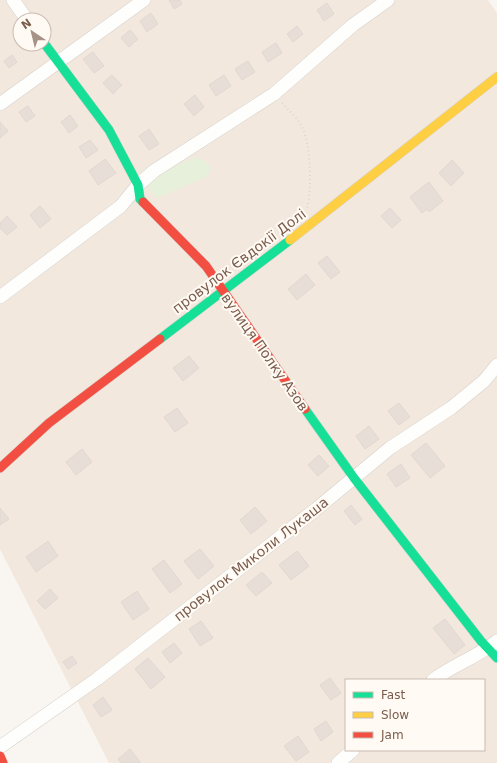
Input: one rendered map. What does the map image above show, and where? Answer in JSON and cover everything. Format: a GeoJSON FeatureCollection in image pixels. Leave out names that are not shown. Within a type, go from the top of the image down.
{"type":"FeatureCollection","features":[{"type":"Feature","properties":{"kind":"street"},"geometry":{"type":"LineString","coordinates":[[13,0],[21,12]]}},
{"type":"Feature","properties":{"kind":"street"},"geometry":{"type":"LineString","coordinates":[[0,104],[144,0]]}},
{"type":"Feature","properties":{"kind":"street"},"geometry":{"type":"LineString","coordinates":[[0,297],[121,206],[138,185],[154,170],[274,94],[353,25],[388,0]]}},
{"type":"Feature","properties":{"kind":"street","name":"вулиця Полку Азов"},"geometry":{"type":"LineString","coordinates":[[51,52],[109,130],[138,185],[140,199],[206,266],[354,478],[481,641],[493,645],[497,658]]}},
{"type":"Feature","properties":{"kind":"street","name":"провулок Євдокії Долі"},"geometry":{"type":"LineString","coordinates":[[0,468],[50,423],[287,243],[497,77]]}},
{"type":"Feature","properties":{"kind":"street","name":"провулок Миколи Лукаша"},"geometry":{"type":"LineString","coordinates":[[0,747],[97,679],[354,478],[390,448],[469,395],[497,365]]}},
{"type":"Feature","properties":{"kind":"street"},"geometry":{"type":"LineString","coordinates":[[434,679],[443,672],[493,645]]}},
{"type":"Feature","properties":{"kind":"street"},"geometry":{"type":"LineString","coordinates":[[338,763],[352,751]]}},
{"type":"Feature","properties":{"kind":"street"},"geometry":{"type":"LineString","coordinates":[[0,756],[2,763]]}},
{"type":"Feature","properties":{"kind":"path"},"geometry":{"type":"LineString","coordinates":[[274,94],[294,116],[307,139],[311,195],[305,214]]}},
{"type":"Feature","properties":{"kind":"shaded area"},"geometry":{"type":"Polygon","coordinates":[[[0,0],[488,0],[497,13],[497,763],[109,763],[0,549],[0,0]]]}},
{"type":"Feature","properties":{"kind":"green space"},"geometry":{"type":"Polygon","coordinates":[[[194,158],[203,160],[208,164],[211,170],[208,176],[157,198],[150,192],[148,185],[154,175],[172,163],[177,165],[194,158]]]}},
{"type":"Feature","properties":{"kind":"building"},"geometry":{"type":"Polygon","coordinates":[[[169,0],[180,0],[182,4],[174,9],[169,0]]]}},
{"type":"Feature","properties":{"kind":"building"},"geometry":{"type":"Polygon","coordinates":[[[327,3],[334,14],[324,21],[317,10],[327,3]]]}},
{"type":"Feature","properties":{"kind":"building"},"geometry":{"type":"Polygon","coordinates":[[[151,13],[158,24],[147,32],[140,21],[151,13]]]}},
{"type":"Feature","properties":{"kind":"building"},"geometry":{"type":"Polygon","coordinates":[[[297,26],[303,34],[293,42],[287,34],[297,26]]]}},
{"type":"Feature","properties":{"kind":"building"},"geometry":{"type":"Polygon","coordinates":[[[130,30],[138,39],[129,47],[121,38],[130,30]]]}},
{"type":"Feature","properties":{"kind":"building"},"geometry":{"type":"Polygon","coordinates":[[[276,43],[282,53],[268,62],[262,52],[276,43]]]}},
{"type":"Feature","properties":{"kind":"building"},"geometry":{"type":"Polygon","coordinates":[[[93,52],[104,66],[94,73],[83,59],[93,52]]]}},
{"type":"Feature","properties":{"kind":"building"},"geometry":{"type":"Polygon","coordinates":[[[12,55],[17,62],[9,68],[4,61],[12,55]]]}},
{"type":"Feature","properties":{"kind":"building"},"geometry":{"type":"Polygon","coordinates":[[[248,61],[255,72],[242,80],[235,69],[248,61]]]}},
{"type":"Feature","properties":{"kind":"building"},"geometry":{"type":"Polygon","coordinates":[[[112,75],[122,85],[113,94],[103,83],[112,75]]]}},
{"type":"Feature","properties":{"kind":"building"},"geometry":{"type":"Polygon","coordinates":[[[224,75],[231,86],[216,96],[209,85],[224,75]]]}},
{"type":"Feature","properties":{"kind":"building"},"geometry":{"type":"Polygon","coordinates":[[[195,95],[204,107],[194,116],[184,104],[195,95]]]}},
{"type":"Feature","properties":{"kind":"building"},"geometry":{"type":"Polygon","coordinates":[[[28,106],[35,116],[26,122],[19,112],[28,106]]]}},
{"type":"Feature","properties":{"kind":"building"},"geometry":{"type":"Polygon","coordinates":[[[70,115],[78,126],[69,133],[61,122],[70,115]]]}},
{"type":"Feature","properties":{"kind":"building"},"geometry":{"type":"Polygon","coordinates":[[[0,122],[8,131],[0,138],[0,122]]]}},
{"type":"Feature","properties":{"kind":"building"},"geometry":{"type":"Polygon","coordinates":[[[149,129],[159,144],[149,150],[139,136],[149,129]]]}},
{"type":"Feature","properties":{"kind":"building"},"geometry":{"type":"Polygon","coordinates":[[[90,140],[98,150],[86,158],[79,147],[90,140]]]}},
{"type":"Feature","properties":{"kind":"building"},"geometry":{"type":"Polygon","coordinates":[[[105,159],[116,173],[98,185],[89,171],[105,159]]]}},
{"type":"Feature","properties":{"kind":"building"},"geometry":{"type":"Polygon","coordinates":[[[452,160],[464,173],[451,186],[439,173],[452,160]]]}},
{"type":"Feature","properties":{"kind":"building"},"geometry":{"type":"Polygon","coordinates":[[[429,182],[443,201],[429,212],[427,209],[422,213],[410,197],[429,182]]]}},
{"type":"Feature","properties":{"kind":"building"},"geometry":{"type":"Polygon","coordinates":[[[40,206],[51,219],[40,228],[30,215],[40,206]]]}},
{"type":"Feature","properties":{"kind":"building"},"geometry":{"type":"Polygon","coordinates":[[[390,208],[401,220],[392,228],[381,216],[390,208]]]}},
{"type":"Feature","properties":{"kind":"building"},"geometry":{"type":"Polygon","coordinates":[[[7,216],[17,227],[7,235],[0,228],[0,223],[7,216]]]}},
{"type":"Feature","properties":{"kind":"building"},"geometry":{"type":"Polygon","coordinates":[[[327,256],[340,272],[331,279],[318,263],[327,256]]]}},
{"type":"Feature","properties":{"kind":"building"},"geometry":{"type":"Polygon","coordinates":[[[306,274],[315,285],[297,300],[288,289],[306,274]]]}},
{"type":"Feature","properties":{"kind":"building"},"geometry":{"type":"Polygon","coordinates":[[[189,356],[199,368],[183,381],[173,368],[189,356]]]}},
{"type":"Feature","properties":{"kind":"building"},"geometry":{"type":"Polygon","coordinates":[[[399,403],[410,417],[399,425],[388,411],[399,403]]]}},
{"type":"Feature","properties":{"kind":"building"},"geometry":{"type":"Polygon","coordinates":[[[177,408],[188,423],[175,432],[164,417],[177,408]]]}},
{"type":"Feature","properties":{"kind":"building"},"geometry":{"type":"Polygon","coordinates":[[[369,426],[379,439],[365,449],[356,436],[369,426]]]}},
{"type":"Feature","properties":{"kind":"building"},"geometry":{"type":"Polygon","coordinates":[[[426,443],[445,466],[430,478],[411,455],[426,443]]]}},
{"type":"Feature","properties":{"kind":"building"},"geometry":{"type":"Polygon","coordinates":[[[82,449],[92,462],[76,475],[66,462],[82,449]]]}},
{"type":"Feature","properties":{"kind":"building"},"geometry":{"type":"Polygon","coordinates":[[[319,455],[329,466],[318,476],[308,465],[319,455]]]}},
{"type":"Feature","properties":{"kind":"building"},"geometry":{"type":"Polygon","coordinates":[[[401,464],[410,478],[396,487],[387,474],[401,464]]]}},
{"type":"Feature","properties":{"kind":"building"},"geometry":{"type":"Polygon","coordinates":[[[351,505],[362,519],[355,525],[344,511],[351,505]]]}},
{"type":"Feature","properties":{"kind":"building"},"geometry":{"type":"Polygon","coordinates":[[[255,507],[267,521],[251,534],[240,520],[255,507]]]}},
{"type":"Feature","properties":{"kind":"building"},"geometry":{"type":"Polygon","coordinates":[[[0,508],[9,519],[0,525],[0,508]]]}},
{"type":"Feature","properties":{"kind":"building"},"geometry":{"type":"Polygon","coordinates":[[[48,541],[58,556],[36,572],[26,557],[48,541]]]}},
{"type":"Feature","properties":{"kind":"building"},"geometry":{"type":"Polygon","coordinates":[[[200,549],[214,566],[198,579],[184,561],[200,549]]]}},
{"type":"Feature","properties":{"kind":"building"},"geometry":{"type":"Polygon","coordinates":[[[297,551],[309,566],[291,580],[279,565],[297,551]]]}},
{"type":"Feature","properties":{"kind":"building"},"geometry":{"type":"Polygon","coordinates":[[[164,560],[182,584],[170,593],[152,569],[164,560]]]}},
{"type":"Feature","properties":{"kind":"building"},"geometry":{"type":"Polygon","coordinates":[[[262,572],[272,583],[256,596],[246,585],[262,572]]]}},
{"type":"Feature","properties":{"kind":"building"},"geometry":{"type":"Polygon","coordinates":[[[50,589],[58,598],[45,609],[37,601],[50,589]]]}},
{"type":"Feature","properties":{"kind":"building"},"geometry":{"type":"Polygon","coordinates":[[[137,591],[149,609],[133,620],[121,602],[137,591]]]}},
{"type":"Feature","properties":{"kind":"building"},"geometry":{"type":"Polygon","coordinates":[[[445,619],[465,645],[454,654],[433,628],[445,619]]]}},
{"type":"Feature","properties":{"kind":"building"},"geometry":{"type":"Polygon","coordinates":[[[201,621],[213,638],[200,646],[189,629],[201,621]]]}},
{"type":"Feature","properties":{"kind":"building"},"geometry":{"type":"Polygon","coordinates":[[[174,643],[182,653],[170,663],[162,652],[174,643]]]}},
{"type":"Feature","properties":{"kind":"building"},"geometry":{"type":"Polygon","coordinates":[[[72,656],[77,663],[68,669],[63,662],[72,656]]]}},
{"type":"Feature","properties":{"kind":"building"},"geometry":{"type":"Polygon","coordinates":[[[148,658],[165,677],[151,689],[135,669],[148,658]]]}},
{"type":"Feature","properties":{"kind":"building"},"geometry":{"type":"Polygon","coordinates":[[[330,678],[341,693],[331,700],[320,685],[330,678]]]}},
{"type":"Feature","properties":{"kind":"building"},"geometry":{"type":"Polygon","coordinates":[[[103,697],[112,710],[101,717],[93,705],[103,697]]]}},
{"type":"Feature","properties":{"kind":"building"},"geometry":{"type":"Polygon","coordinates":[[[326,721],[333,732],[321,741],[314,729],[326,721]]]}},
{"type":"Feature","properties":{"kind":"building"},"geometry":{"type":"Polygon","coordinates":[[[298,736],[309,752],[296,761],[284,746],[298,736]]]}},
{"type":"Feature","properties":{"kind":"building"},"geometry":{"type":"Polygon","coordinates":[[[130,749],[141,763],[121,763],[118,759],[130,749]]]}},
{"type":"Feature","properties":{"kind":"traffic: fast"},"geometry":{"type":"LineString","coordinates":[[51,52],[109,130],[138,185],[140,199],[143,202]]}},
{"type":"Feature","properties":{"kind":"traffic: fast"},"geometry":{"type":"LineString","coordinates":[[160,339],[290,240]]}},
{"type":"Feature","properties":{"kind":"traffic: fast"},"geometry":{"type":"LineString","coordinates":[[305,409],[354,478],[481,641],[497,658]]}},
{"type":"Feature","properties":{"kind":"traffic: slow"},"geometry":{"type":"LineString","coordinates":[[290,240],[497,77]]}},
{"type":"Feature","properties":{"kind":"traffic: jam"},"geometry":{"type":"LineString","coordinates":[[143,202],[206,266],[305,409]]}},
{"type":"Feature","properties":{"kind":"traffic: jam"},"geometry":{"type":"LineString","coordinates":[[0,468],[49,423],[160,339]]}},
{"type":"Feature","properties":{"kind":"traffic: jam"},"geometry":{"type":"LineString","coordinates":[[0,756],[3,763]]}}]}
